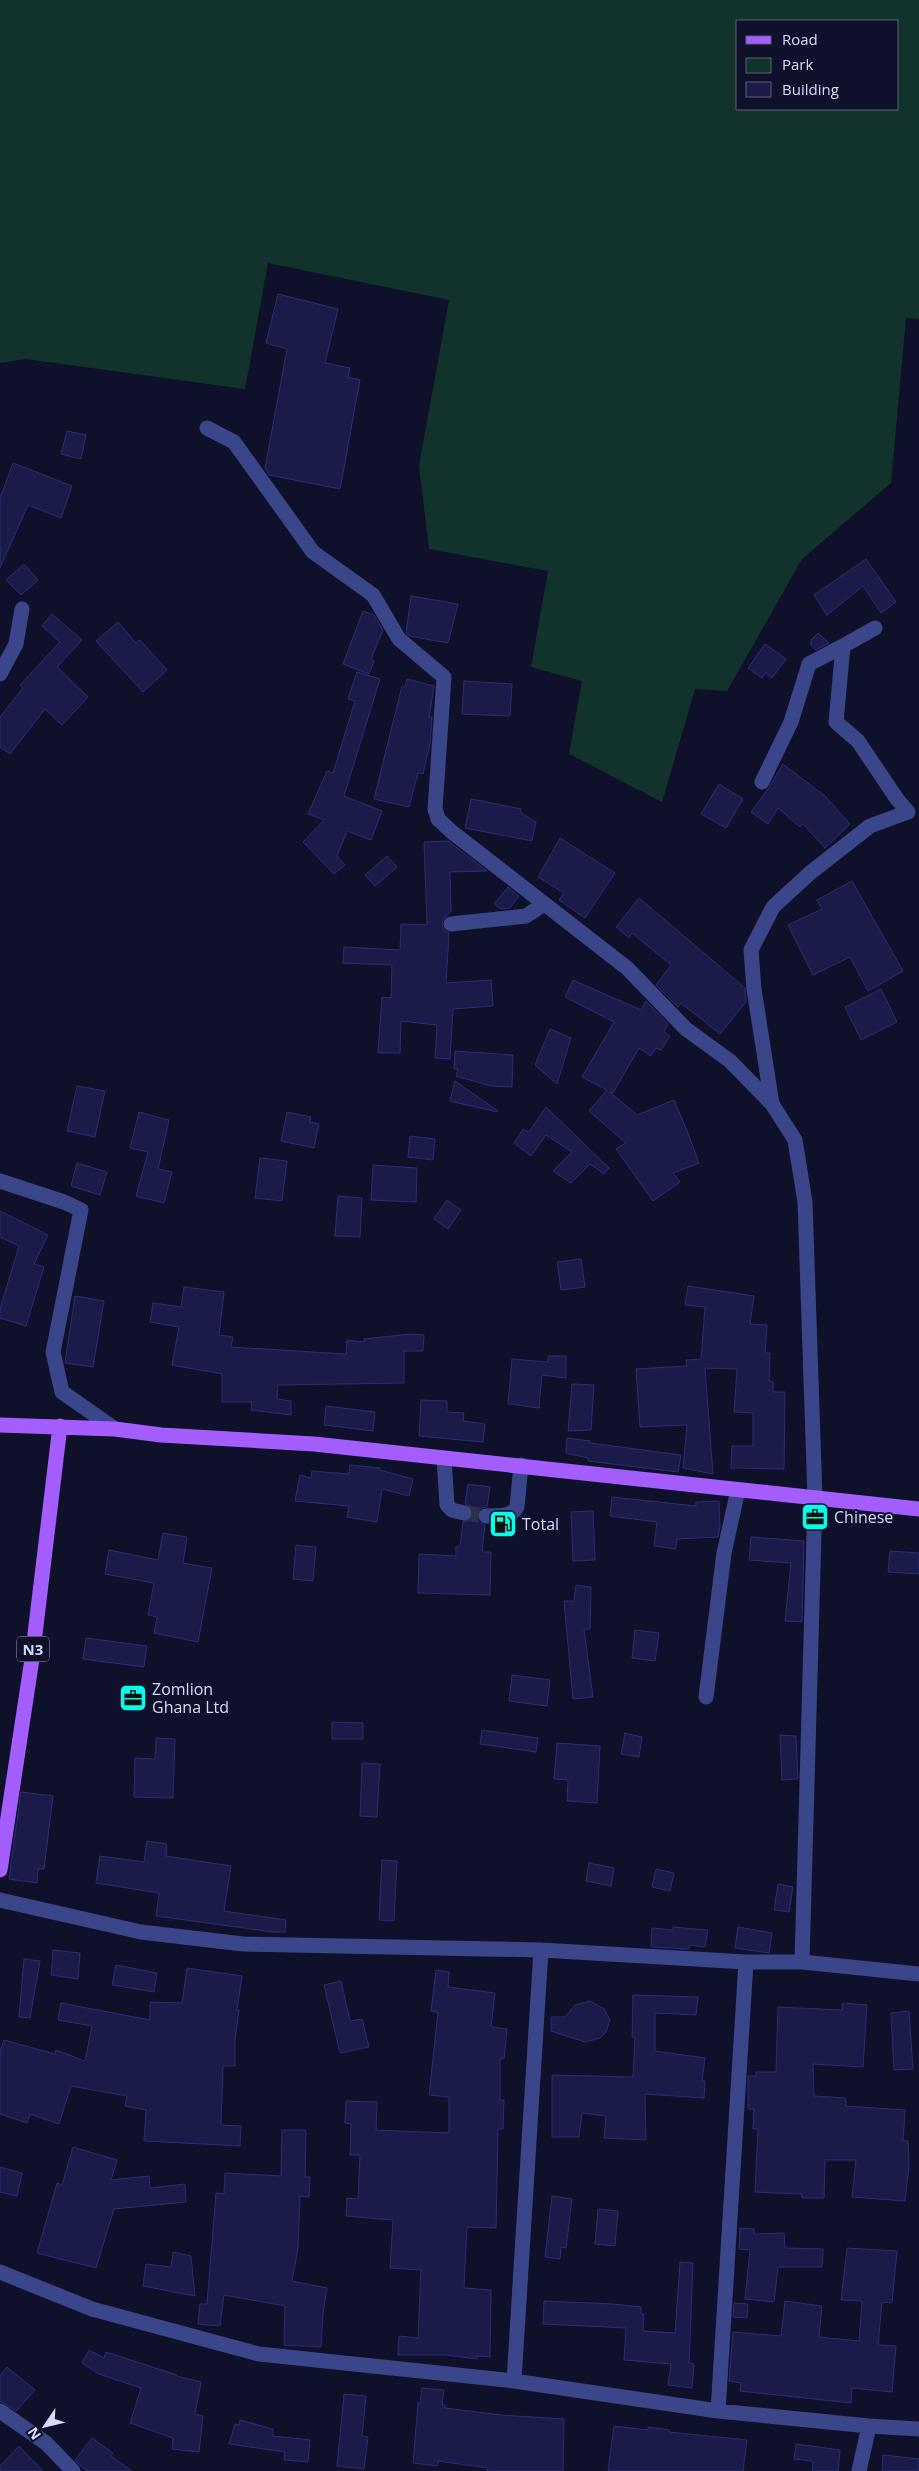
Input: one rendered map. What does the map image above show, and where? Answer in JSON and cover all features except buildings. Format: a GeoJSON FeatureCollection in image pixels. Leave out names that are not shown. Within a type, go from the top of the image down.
{"type":"FeatureCollection","features":[{"type":"Feature","properties":{"kind":"main road"},"geometry":{"type":"LineString","coordinates":[[0,1425],[60,1426],[162,1435],[314,1444],[919,1509]]}},
{"type":"Feature","properties":{"kind":"main road","name":"N3"},"geometry":{"type":"LineString","coordinates":[[0,1870],[5,1803],[32,1659],[60,1426]]}},
{"type":"Feature","properties":{"kind":"street"},"geometry":{"type":"LineString","coordinates":[[207,428],[234,442],[312,552],[373,595],[399,639],[444,677],[435,809],[438,819],[452,832],[627,968],[686,1030],[730,1061],[772,1104],[794,1140],[805,1202],[815,1498],[802,1962]]}},
{"type":"Feature","properties":{"kind":"street"},"geometry":{"type":"LineString","coordinates":[[0,674],[16,644],[22,609]]}},
{"type":"Feature","properties":{"kind":"street"},"geometry":{"type":"LineString","coordinates":[[762,782],[792,722],[809,664],[875,628]]}},
{"type":"Feature","properties":{"kind":"street"},"geometry":{"type":"LineString","coordinates":[[772,1104],[754,989],[751,950],[773,907],[810,873],[870,826],[908,812],[897,799],[858,741],[836,722],[843,646]]}},
{"type":"Feature","properties":{"kind":"street"},"geometry":{"type":"LineString","coordinates":[[451,924],[526,916],[544,904]]}},
{"type":"Feature","properties":{"kind":"street"},"geometry":{"type":"LineString","coordinates":[[0,1180],[64,1202],[81,1210],[53,1352],[62,1392],[115,1430]]}},
{"type":"Feature","properties":{"kind":"street"},"geometry":{"type":"LineString","coordinates":[[444,1458],[447,1505],[452,1510],[464,1513]]}},
{"type":"Feature","properties":{"kind":"street"},"geometry":{"type":"LineString","coordinates":[[486,1516],[508,1515],[514,1512],[517,1507],[520,1465]]}},
{"type":"Feature","properties":{"kind":"street"},"geometry":{"type":"LineString","coordinates":[[706,1698],[724,1553],[738,1490]]}},
{"type":"Feature","properties":{"kind":"street"},"geometry":{"type":"LineString","coordinates":[[0,1900],[141,1932],[243,1944],[541,1950],[746,1962],[802,1962],[919,1974]]}},
{"type":"Feature","properties":{"kind":"street"},"geometry":{"type":"LineString","coordinates":[[514,2381],[541,1950]]}},
{"type":"Feature","properties":{"kind":"street"},"geometry":{"type":"LineString","coordinates":[[718,2411],[746,1962]]}},
{"type":"Feature","properties":{"kind":"street"},"geometry":{"type":"LineString","coordinates":[[0,2272],[92,2309],[259,2354],[514,2381],[718,2411],[869,2426],[919,2428]]}},
{"type":"Feature","properties":{"kind":"street"},"geometry":{"type":"LineString","coordinates":[[0,2411],[46,2443],[73,2471]]}},
{"type":"Feature","properties":{"kind":"street"},"geometry":{"type":"LineString","coordinates":[[859,2471],[869,2426]]}},
{"type":"Feature","properties":{"kind":"green space"},"geometry":{"type":"Polygon","coordinates":[[[0,0],[919,0],[919,319],[906,318],[891,483],[802,559],[727,691],[695,689],[662,802],[569,754],[582,681],[531,667],[548,571],[429,549],[419,466],[449,300],[268,263],[245,389],[26,359],[0,363],[0,0]]]}},
{"type":"Feature","properties":{"kind":"tunnel"},"geometry":{"type":"LineString","coordinates":[[464,1513],[486,1516]]}},
{"type":"Feature","properties":{"kind":"place","name":"Chinese"},"geometry":{"type":"Point","coordinates":[815,1517]}},
{"type":"Feature","properties":{"kind":"place","name":"Total"},"geometry":{"type":"Point","coordinates":[503,1524]}},
{"type":"Feature","properties":{"kind":"place","name":"Zomlion Ghana Ltd"},"geometry":{"type":"Point","coordinates":[133,1698]}}]}
